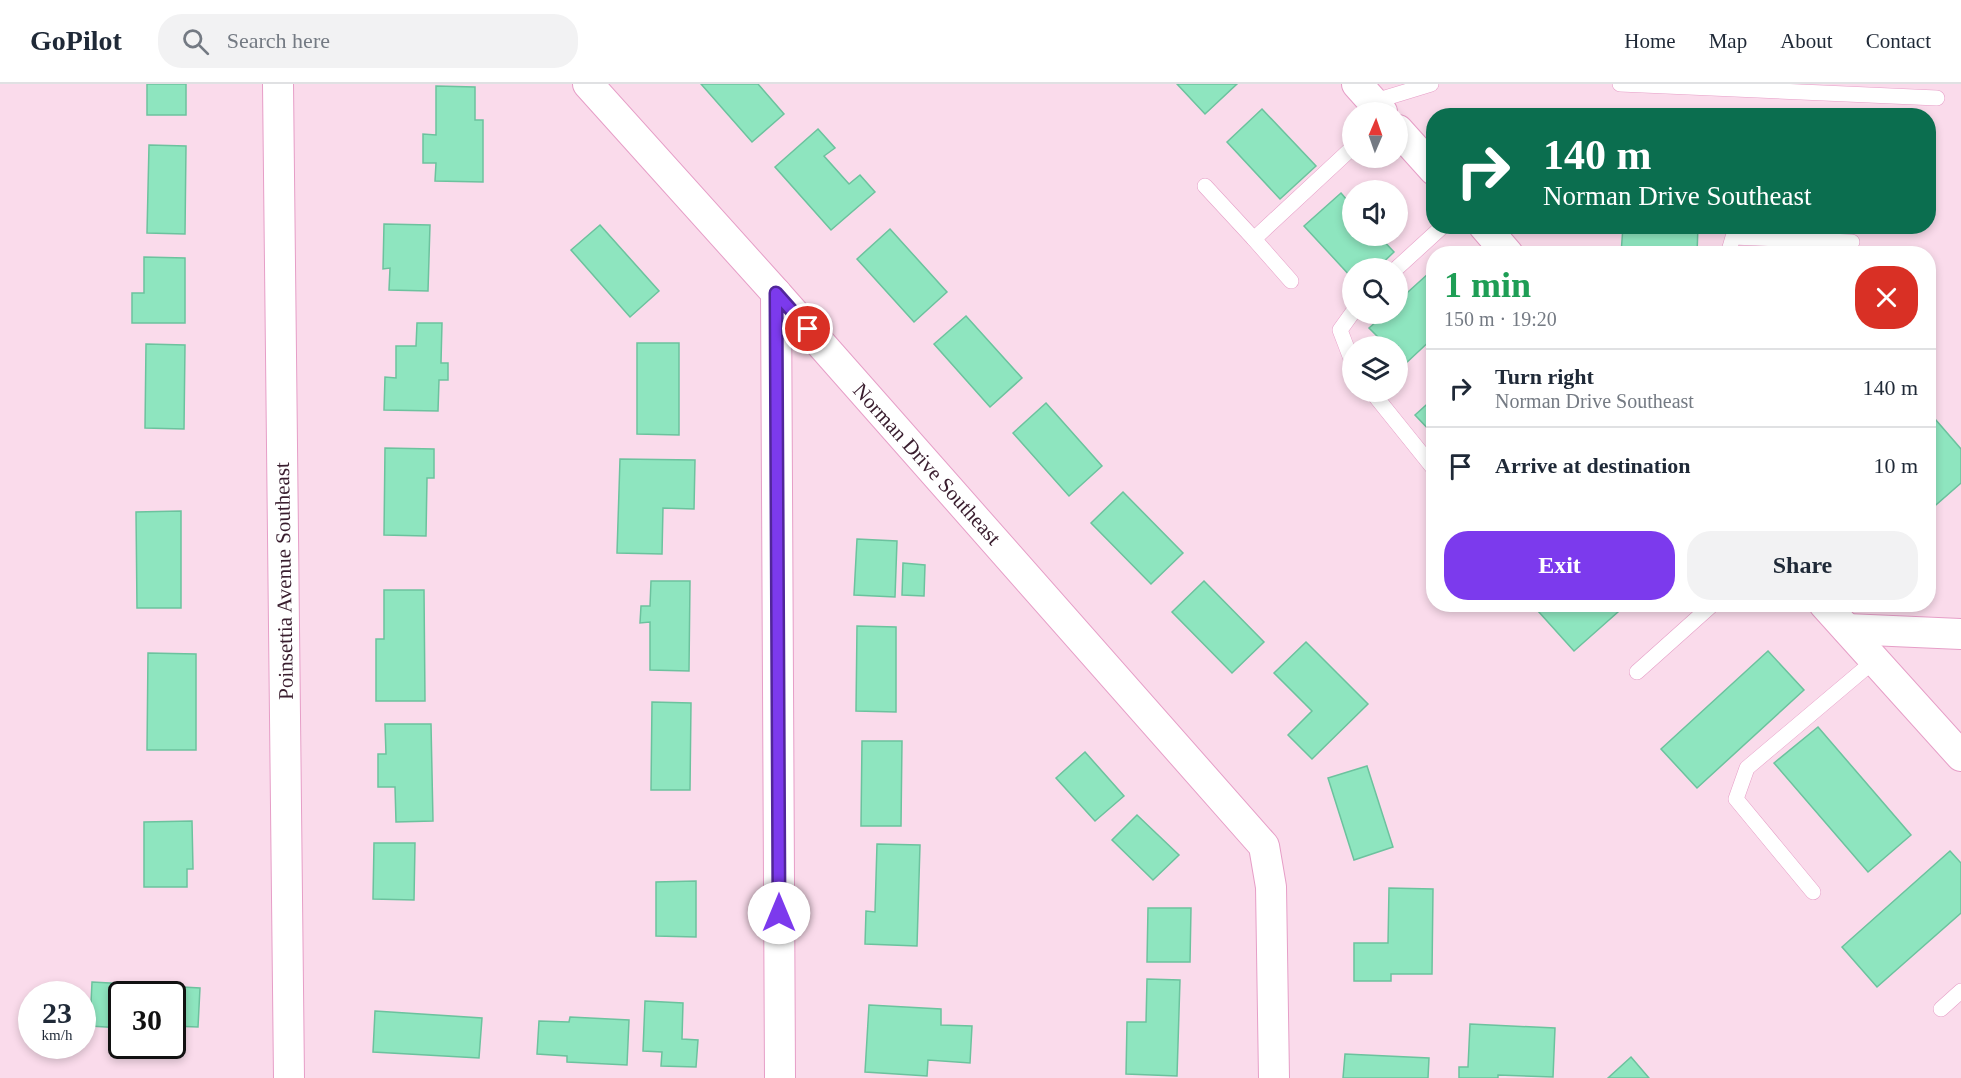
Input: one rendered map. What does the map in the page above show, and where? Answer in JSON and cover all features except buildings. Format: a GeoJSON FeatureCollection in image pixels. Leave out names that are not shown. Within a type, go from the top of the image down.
{"type":"FeatureCollection","features":[{"type":"Feature","properties":{"kind":"street","name":"Poinsettia Avenue Southeast"},"geometry":{"type":"LineString","coordinates":[[278,84],[289,1078]]}},
{"type":"Feature","properties":{"kind":"street","name":"Norman Drive Southeast"},"geometry":{"type":"LineString","coordinates":[[588,84],[776,293],[1264,846],[1271,887],[1274,1078]]}},
{"type":"Feature","properties":{"kind":"street"},"geometry":{"type":"LineString","coordinates":[[1408,141],[1426,161]]}},
{"type":"Feature","properties":{"kind":"street"},"geometry":{"type":"LineString","coordinates":[[1491,234],[1501,246]]}},
{"type":"Feature","properties":{"kind":"street"},"geometry":{"type":"LineString","coordinates":[[776,293],[780,1078]]}},
{"type":"Feature","properties":{"kind":"street"},"geometry":{"type":"LineString","coordinates":[[1831,612],[1961,756]]}},
{"type":"Feature","properties":{"kind":"street"},"geometry":{"type":"LineString","coordinates":[[1847,629],[1961,634]]}},
{"type":"Feature","properties":{"kind":"lane"},"geometry":{"type":"LineString","coordinates":[[1370,99],[1431,84]]}},
{"type":"Feature","properties":{"kind":"lane"},"geometry":{"type":"LineString","coordinates":[[1620,84],[1937,98]]}},
{"type":"Feature","properties":{"kind":"lane"},"geometry":{"type":"LineString","coordinates":[[1254,239],[1342,157]]}},
{"type":"Feature","properties":{"kind":"lane"},"geometry":{"type":"LineString","coordinates":[[1205,186],[1291,281]]}},
{"type":"Feature","properties":{"kind":"lane"},"geometry":{"type":"LineString","coordinates":[[1408,258],[1434,234]]}},
{"type":"Feature","properties":{"kind":"lane"},"geometry":{"type":"LineString","coordinates":[[1730,246],[1733,237],[1852,242]]}},
{"type":"Feature","properties":{"kind":"lane"},"geometry":{"type":"LineString","coordinates":[[1380,402],[1426,459]]}},
{"type":"Feature","properties":{"kind":"lane"},"geometry":{"type":"LineString","coordinates":[[1637,672],[1704,612]]}},
{"type":"Feature","properties":{"kind":"lane"},"geometry":{"type":"LineString","coordinates":[[1813,892],[1736,799],[1747,768],[1875,660]]}},
{"type":"Feature","properties":{"kind":"lane"},"geometry":{"type":"LineString","coordinates":[[1941,1009],[1961,991]]}},
{"type":"Feature","properties":{"kind":"route"},"geometry":{"type":"LineString","coordinates":[[779,913],[776,293],[808,329]]}}]}
